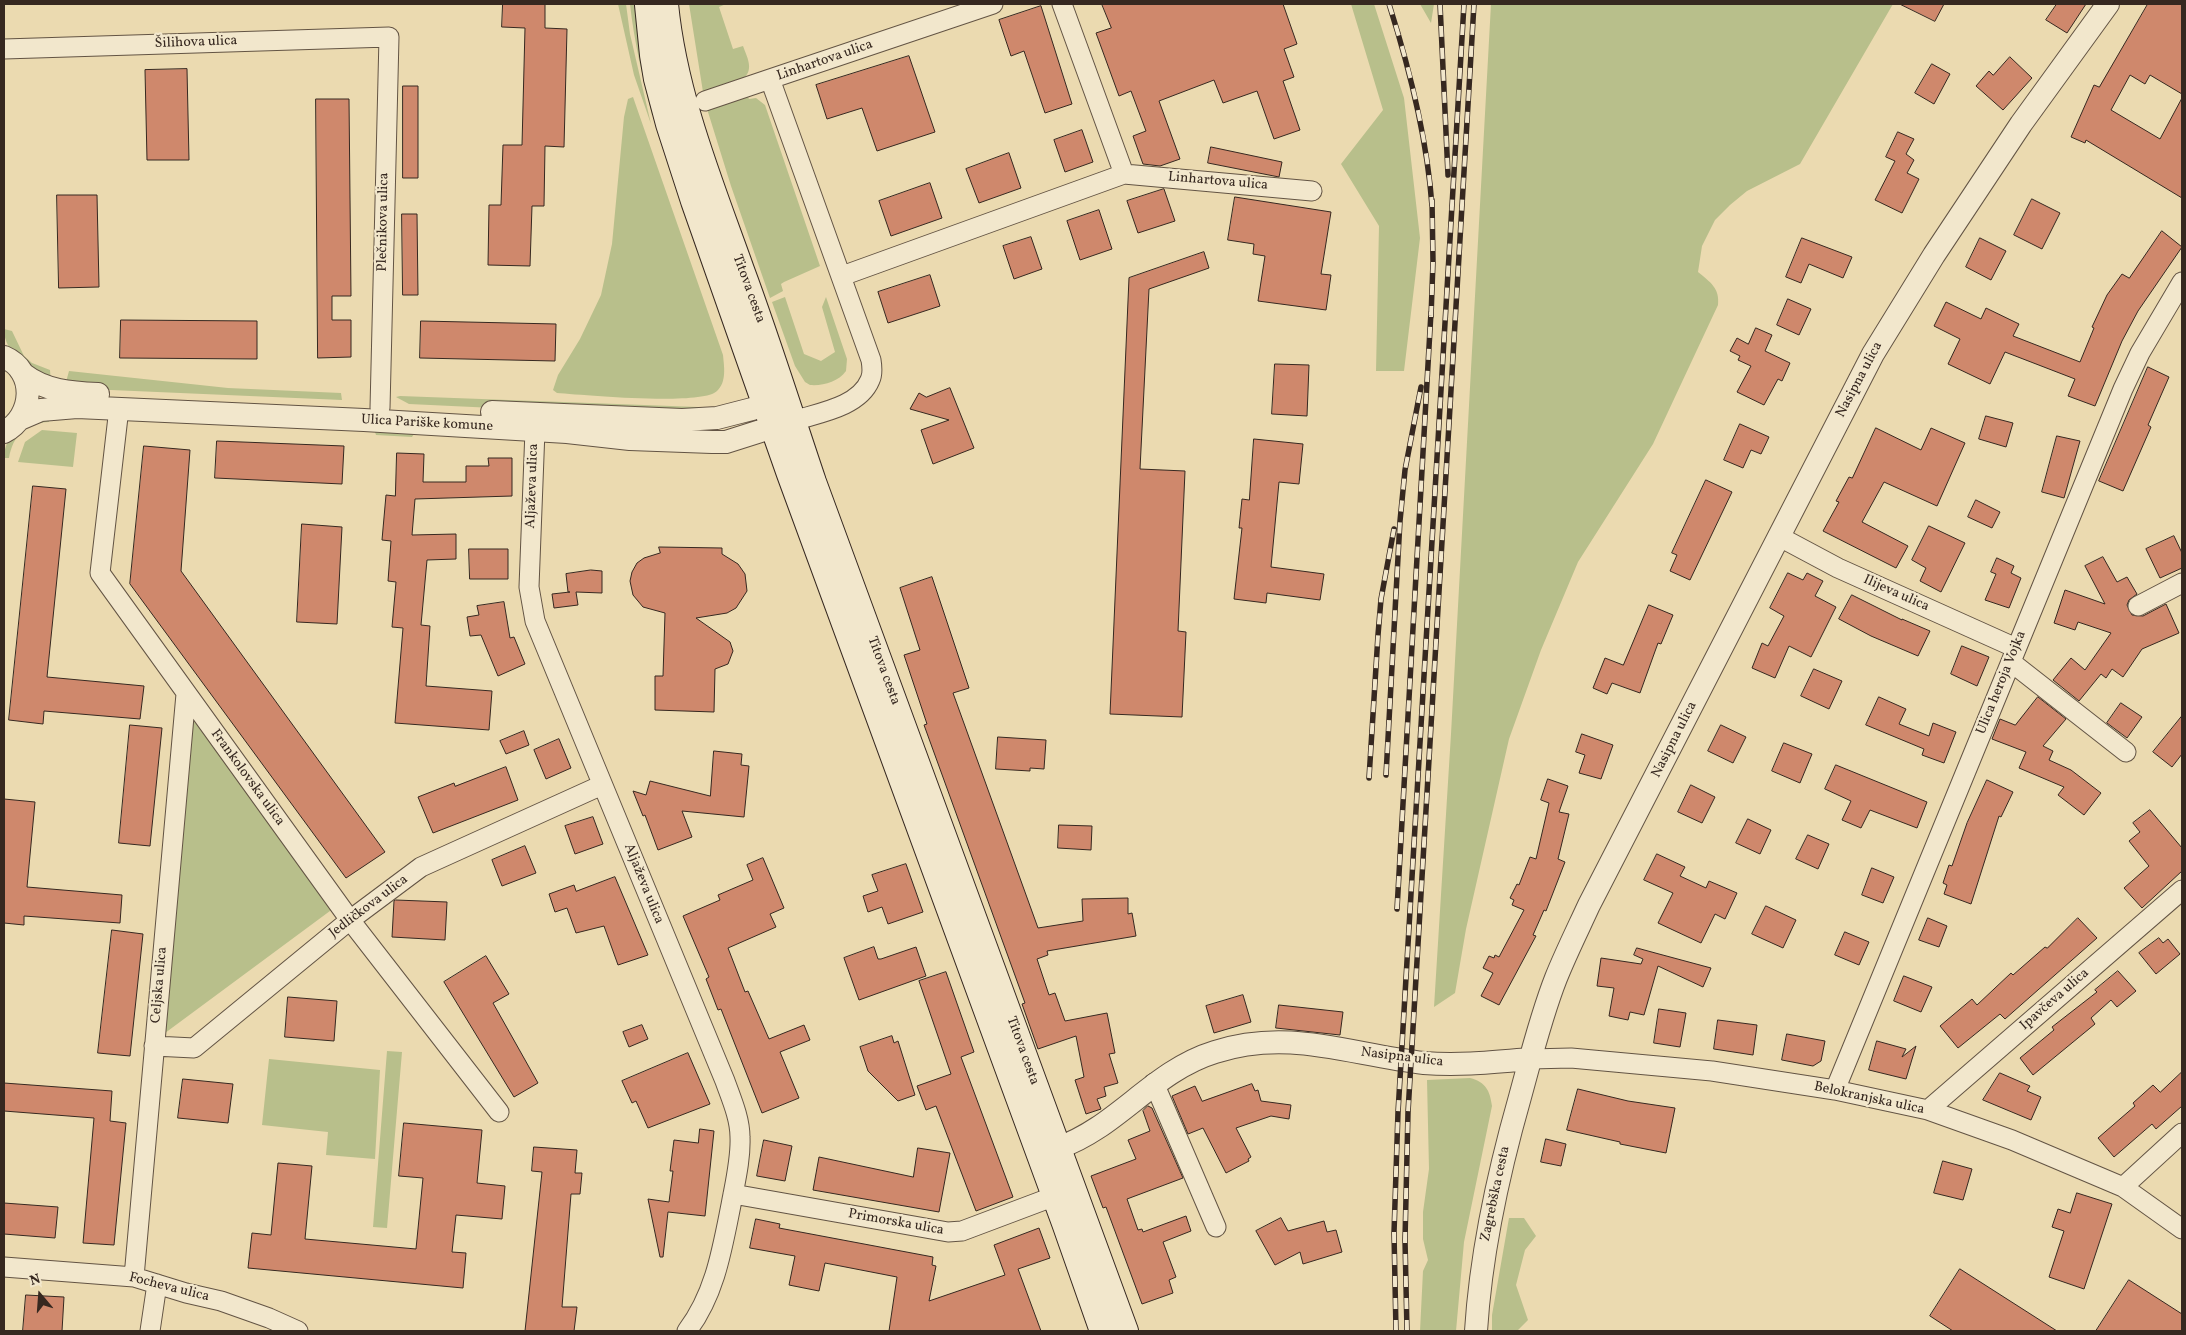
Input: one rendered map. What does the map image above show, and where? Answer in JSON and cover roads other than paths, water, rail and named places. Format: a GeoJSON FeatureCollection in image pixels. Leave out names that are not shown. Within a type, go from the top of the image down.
{"type":"FeatureCollection","features":[{"type":"Feature","properties":{"kind":"main road","name":"Titova cesta"},"geometry":{"type":"LineString","coordinates":[[648,4],[653,55],[669,124],[694,201],[780,414],[1058,1148],[1125,1331]]}},
{"type":"Feature","properties":{"kind":"main road","name":"Titova cesta"},"geometry":{"type":"LineString","coordinates":[[665,4],[673,59],[693,134],[780,414],[793,484],[1055,1196],[1102,1331]]}},
{"type":"Feature","properties":{"kind":"street","name":"Linhartova ulica"},"geometry":{"type":"LineString","coordinates":[[780,414],[824,411],[857,397],[871,379],[872,360],[770,79],[993,4]]}},
{"type":"Feature","properties":{"kind":"street"},"geometry":{"type":"LineString","coordinates":[[1062,4],[1124,174]]}},
{"type":"Feature","properties":{"kind":"street","name":"Nasipna ulica"},"geometry":{"type":"LineString","coordinates":[[1058,1148],[1076,1141],[1104,1123],[1154,1083],[1194,1058],[1235,1046],[1265,1042],[1296,1042],[1424,1063],[1480,1063],[1530,1059],[1541,1019],[1556,977],[1589,905],[1872,354],[1934,254],[2021,124],[2108,4]]}},
{"type":"Feature","properties":{"kind":"street","name":"Šilihova ulica"},"geometry":{"type":"LineString","coordinates":[[4,50],[389,37]]}},
{"type":"Feature","properties":{"kind":"street","name":"Plečnikova ulica"},"geometry":{"type":"LineString","coordinates":[[380,408],[389,37]]}},
{"type":"Feature","properties":{"kind":"street"},"geometry":{"type":"LineString","coordinates":[[705,101],[770,79]]}},
{"type":"Feature","properties":{"kind":"street","name":"Linhartova ulica"},"geometry":{"type":"LineString","coordinates":[[842,276],[1124,174],[1312,191]]}},
{"type":"Feature","properties":{"kind":"street","name":"Ulica heroja Vojka"},"geometry":{"type":"LineString","coordinates":[[1835,1090],[2123,389],[2144,346],[2182,282]]}},
{"type":"Feature","properties":{"kind":"street"},"geometry":{"type":"LineString","coordinates":[[5,356],[23,374],[43,387],[91,394],[682,420],[780,414]]}},
{"type":"Feature","properties":{"kind":"street"},"geometry":{"type":"LineString","coordinates":[[12,426],[26,409],[29,396],[28,385],[23,374]]}},
{"type":"Feature","properties":{"kind":"street","name":"Ulica Pariške komune"},"geometry":{"type":"LineString","coordinates":[[12,426],[41,410],[58,408],[119,408],[535,430],[630,439],[726,442],[780,414]]}},
{"type":"Feature","properties":{"kind":"street","name":"Frankolovska ulica"},"geometry":{"type":"LineString","coordinates":[[119,408],[100,573],[350,920],[499,1112]]}},
{"type":"Feature","properties":{"kind":"street","name":"Aljaževa ulica"},"geometry":{"type":"LineString","coordinates":[[535,430],[529,587],[535,621],[736,1112],[740,1135],[733,1194],[718,1267],[707,1298],[687,1331]]}},
{"type":"Feature","properties":{"kind":"street","name":"Ilijeva ulica"},"geometry":{"type":"LineString","coordinates":[[1778,536],[2013,655],[2126,752]]}},
{"type":"Feature","properties":{"kind":"street"},"geometry":{"type":"LineString","coordinates":[[2138,606],[2182,583]]}},
{"type":"Feature","properties":{"kind":"street","name":"Celjska ulica"},"geometry":{"type":"LineString","coordinates":[[134,1277],[186,694]]}},
{"type":"Feature","properties":{"kind":"street","name":"Jedličkova ulica"},"geometry":{"type":"LineString","coordinates":[[154,1046],[194,1048],[350,920],[421,867],[602,785]]}},
{"type":"Feature","properties":{"kind":"street","name":"Ipavčeva ulica"},"geometry":{"type":"LineString","coordinates":[[1928,1110],[2182,890]]}},
{"type":"Feature","properties":{"kind":"street","name":"Belokranjska ulica"},"geometry":{"type":"LineString","coordinates":[[1530,1059],[1570,1058],[1712,1071],[1835,1090],[1928,1110],[2012,1140],[2123,1187],[2182,1229]]}},
{"type":"Feature","properties":{"kind":"street","name":"Zagrebška cesta"},"geometry":{"type":"LineString","coordinates":[[1476,1331],[1478,1298],[1488,1225],[1499,1174],[1530,1059]]}},
{"type":"Feature","properties":{"kind":"street"},"geometry":{"type":"LineString","coordinates":[[1154,1083],[1216,1228]]}},
{"type":"Feature","properties":{"kind":"street"},"geometry":{"type":"LineString","coordinates":[[2123,1187],[2182,1133]]}},
{"type":"Feature","properties":{"kind":"street","name":"Primorska ulica"},"geometry":{"type":"LineString","coordinates":[[733,1194],[948,1232],[962,1232],[1055,1196]]}},
{"type":"Feature","properties":{"kind":"street","name":"Focheva ulica"},"geometry":{"type":"LineString","coordinates":[[4,1267],[134,1277],[221,1301],[269,1318],[298,1331]]}},
{"type":"Feature","properties":{"kind":"street"},"geometry":{"type":"LineString","coordinates":[[150,1331],[157,1284]]}},
{"type":"Feature","properties":{"kind":"railway"},"geometry":{"type":"LineString","coordinates":[[1389,4],[1404,54],[1422,129],[1432,206]]}},
{"type":"Feature","properties":{"kind":"railway"},"geometry":{"type":"LineString","coordinates":[[1440,4],[1448,175]]}},
{"type":"Feature","properties":{"kind":"railway"},"geometry":{"type":"LineString","coordinates":[[1396,1331],[1394,1233],[1398,1112],[1464,4]]}},
{"type":"Feature","properties":{"kind":"railway"},"geometry":{"type":"LineString","coordinates":[[1407,1331],[1405,1240],[1408,1112],[1474,4]]}},
{"type":"Feature","properties":{"kind":"railway"},"geometry":{"type":"LineString","coordinates":[[1431,317],[1433,262],[1432,200]]}},
{"type":"Feature","properties":{"kind":"railway"},"geometry":{"type":"LineString","coordinates":[[1397,909],[1431,312]]}},
{"type":"Feature","properties":{"kind":"railway"},"geometry":{"type":"LineString","coordinates":[[1386,775],[1400,521],[1405,470],[1421,387]]}},
{"type":"Feature","properties":{"kind":"railway"},"geometry":{"type":"LineString","coordinates":[[1369,778],[1381,599],[1394,529]]}}]}
